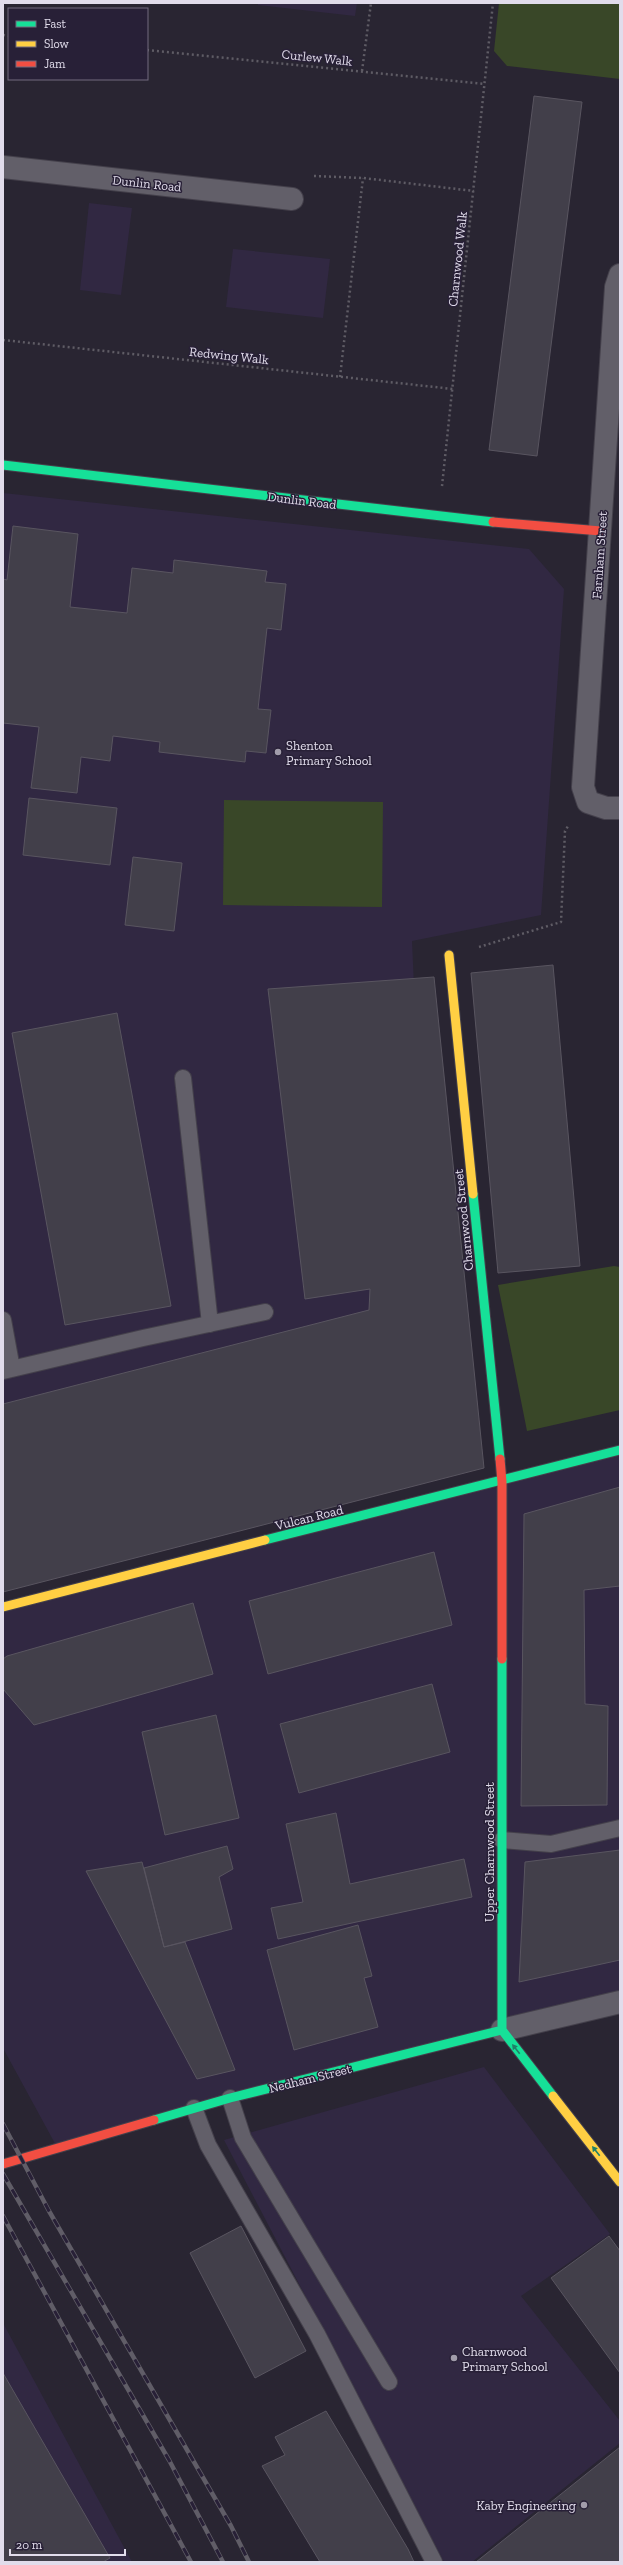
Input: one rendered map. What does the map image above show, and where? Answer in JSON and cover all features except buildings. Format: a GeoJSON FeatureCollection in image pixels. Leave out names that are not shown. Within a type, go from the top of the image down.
{"type":"FeatureCollection","features":[{"type":"Feature","properties":{"kind":"street","name":"Dunlin Road"},"geometry":{"type":"LineString","coordinates":[[3,167],[292,199]]}},
{"type":"Feature","properties":{"kind":"street","name":"Farnham Street"},"geometry":{"type":"LineString","coordinates":[[588,802],[583,787],[601,531],[610,358],[616,287],[620,275]]}},
{"type":"Feature","properties":{"kind":"street","name":"Dunlin Road"},"geometry":{"type":"LineString","coordinates":[[3,465],[439,517],[601,531]]}},
{"type":"Feature","properties":{"kind":"street"},"geometry":{"type":"LineString","coordinates":[[588,802],[606,808],[620,808]]}},
{"type":"Feature","properties":{"kind":"street","name":"Charnwood Street"},"geometry":{"type":"LineString","coordinates":[[449,955],[502,1482]]}},
{"type":"Feature","properties":{"kind":"street","name":"Vulcan Road"},"geometry":{"type":"LineString","coordinates":[[3,1607],[502,1482],[620,1450]]}},
{"type":"Feature","properties":{"kind":"street","name":"Upper Charnwood Street"},"geometry":{"type":"LineString","coordinates":[[502,1482],[502,2030]]}},
{"type":"Feature","properties":{"kind":"street","name":"Nedham Street"},"geometry":{"type":"LineString","coordinates":[[3,2164],[230,2098],[620,2002]]}},
{"type":"Feature","properties":{"kind":"street"},"geometry":{"type":"LineString","coordinates":[[502,2030],[620,2182]]}},
{"type":"Feature","properties":{"kind":"lane"},"geometry":{"type":"LineString","coordinates":[[183,1078],[210,1324]]}},
{"type":"Feature","properties":{"kind":"lane"},"geometry":{"type":"LineString","coordinates":[[3,1320],[7,1370],[265,1312]]}},
{"type":"Feature","properties":{"kind":"lane"},"geometry":{"type":"LineString","coordinates":[[502,1840],[551,1844],[620,1828]]}},
{"type":"Feature","properties":{"kind":"lane"},"geometry":{"type":"LineString","coordinates":[[230,2098],[243,2138],[389,2382]]}},
{"type":"Feature","properties":{"kind":"lane"},"geometry":{"type":"LineString","coordinates":[[194,2108],[208,2145],[317,2334],[434,2562]]}},
{"type":"Feature","properties":{"kind":"path"},"geometry":{"type":"LineString","coordinates":[[362,71],[371,3]]}},
{"type":"Feature","properties":{"kind":"path","name":"Charnwood Walk"},"geometry":{"type":"LineString","coordinates":[[439,517],[474,192],[492,3]]}},
{"type":"Feature","properties":{"kind":"path","name":"Curlew Walk"},"geometry":{"type":"LineString","coordinates":[[148,50],[485,84]]}},
{"type":"Feature","properties":{"kind":"path"},"geometry":{"type":"LineString","coordinates":[[292,199],[315,176],[363,178],[474,192]]}},
{"type":"Feature","properties":{"kind":"path"},"geometry":{"type":"LineString","coordinates":[[340,377],[363,178]]}},
{"type":"Feature","properties":{"kind":"path","name":"Redwing Walk"},"geometry":{"type":"LineString","coordinates":[[3,340],[453,389]]}},
{"type":"Feature","properties":{"kind":"path"},"geometry":{"type":"LineString","coordinates":[[449,955],[561,922],[565,831],[588,802]]}},
{"type":"Feature","properties":{"kind":"shaded area"},"geometry":{"type":"Polygon","coordinates":[[[258,3],[357,3],[355,16],[258,5],[258,3]]]}},
{"type":"Feature","properties":{"kind":"shaded area"},"geometry":{"type":"Polygon","coordinates":[[[89,203],[132,208],[121,295],[80,290],[89,203]]]}},
{"type":"Feature","properties":{"kind":"shaded area"},"geometry":{"type":"Polygon","coordinates":[[[233,249],[330,259],[323,318],[226,307],[233,249]]]}},
{"type":"Feature","properties":{"kind":"shaded area"},"geometry":{"type":"Polygon","coordinates":[[[3,493],[529,549],[564,589],[541,915],[412,941],[434,1440],[3,1587],[3,493]]]}},
{"type":"Feature","properties":{"kind":"shaded area"},"geometry":{"type":"Polygon","coordinates":[[[620,1451],[620,2002],[58,2149],[3,2048],[3,1607],[620,1451]]]}},
{"type":"Feature","properties":{"kind":"shaded area","name":"Charnwood Primary School"},"geometry":{"type":"Polygon","coordinates":[[[484,2067],[610,2234],[521,2296],[620,2421],[620,2443],[472,2562],[444,2562],[224,2140],[484,2067]]]}},
{"type":"Feature","properties":{"kind":"shaded area"},"geometry":{"type":"Polygon","coordinates":[[[3,2323],[132,2562],[3,2562],[3,2323]]]}},
{"type":"Feature","properties":{"kind":"green space"},"geometry":{"type":"Polygon","coordinates":[[[499,3],[620,3],[620,79],[507,66],[494,51],[499,3]]]}},
{"type":"Feature","properties":{"kind":"green space"},"geometry":{"type":"Polygon","coordinates":[[[224,800],[383,802],[382,907],[223,905],[224,800]]]}},
{"type":"Feature","properties":{"kind":"green space"},"geometry":{"type":"Polygon","coordinates":[[[614,1266],[620,1267],[620,1410],[527,1431],[498,1285],[614,1266]]]}},
{"type":"Feature","properties":{"kind":"railway"},"geometry":{"type":"LineString","coordinates":[[3,2124],[49,2211],[231,2526],[249,2562]]}},
{"type":"Feature","properties":{"kind":"railway"},"geometry":{"type":"LineString","coordinates":[[3,2174],[169,2460],[223,2562]]}},
{"type":"Feature","properties":{"kind":"railway"},"geometry":{"type":"LineString","coordinates":[[3,2216],[191,2562]]}},
{"type":"Feature","properties":{"kind":"traffic: fast"},"geometry":{"type":"LineString","coordinates":[[3,465],[493,522]]}},
{"type":"Feature","properties":{"kind":"traffic: fast"},"geometry":{"type":"LineString","coordinates":[[473,1194],[500,1459]]}},
{"type":"Feature","properties":{"kind":"traffic: fast"},"geometry":{"type":"LineString","coordinates":[[265,1540],[620,1450]]}},
{"type":"Feature","properties":{"kind":"traffic: fast"},"geometry":{"type":"LineString","coordinates":[[502,1659],[502,2030],[553,2096]]}},
{"type":"Feature","properties":{"kind":"traffic: fast"},"geometry":{"type":"LineString","coordinates":[[154,2120],[230,2098],[502,2030]]}},
{"type":"Feature","properties":{"kind":"traffic: slow"},"geometry":{"type":"LineString","coordinates":[[449,955],[473,1194]]}},
{"type":"Feature","properties":{"kind":"traffic: slow"},"geometry":{"type":"LineString","coordinates":[[3,1607],[265,1540]]}},
{"type":"Feature","properties":{"kind":"traffic: slow"},"geometry":{"type":"LineString","coordinates":[[553,2096],[620,2182]]}},
{"type":"Feature","properties":{"kind":"traffic: jam"},"geometry":{"type":"LineString","coordinates":[[493,522],[601,531]]}},
{"type":"Feature","properties":{"kind":"traffic: jam"},"geometry":{"type":"LineString","coordinates":[[500,1459],[502,1482],[502,1659]]}},
{"type":"Feature","properties":{"kind":"traffic: jam"},"geometry":{"type":"LineString","coordinates":[[3,2164],[154,2120]]}},
{"type":"Feature","properties":{"kind":"place","name":"Shenton Primary School"},"geometry":{"type":"Point","coordinates":[278,752]}},
{"type":"Feature","properties":{"kind":"place","name":"Charnwood Primary School"},"geometry":{"type":"Point","coordinates":[454,2358]}},
{"type":"Feature","properties":{"kind":"place","name":"Kaby Engineering"},"geometry":{"type":"Point","coordinates":[584,2505]}}]}
